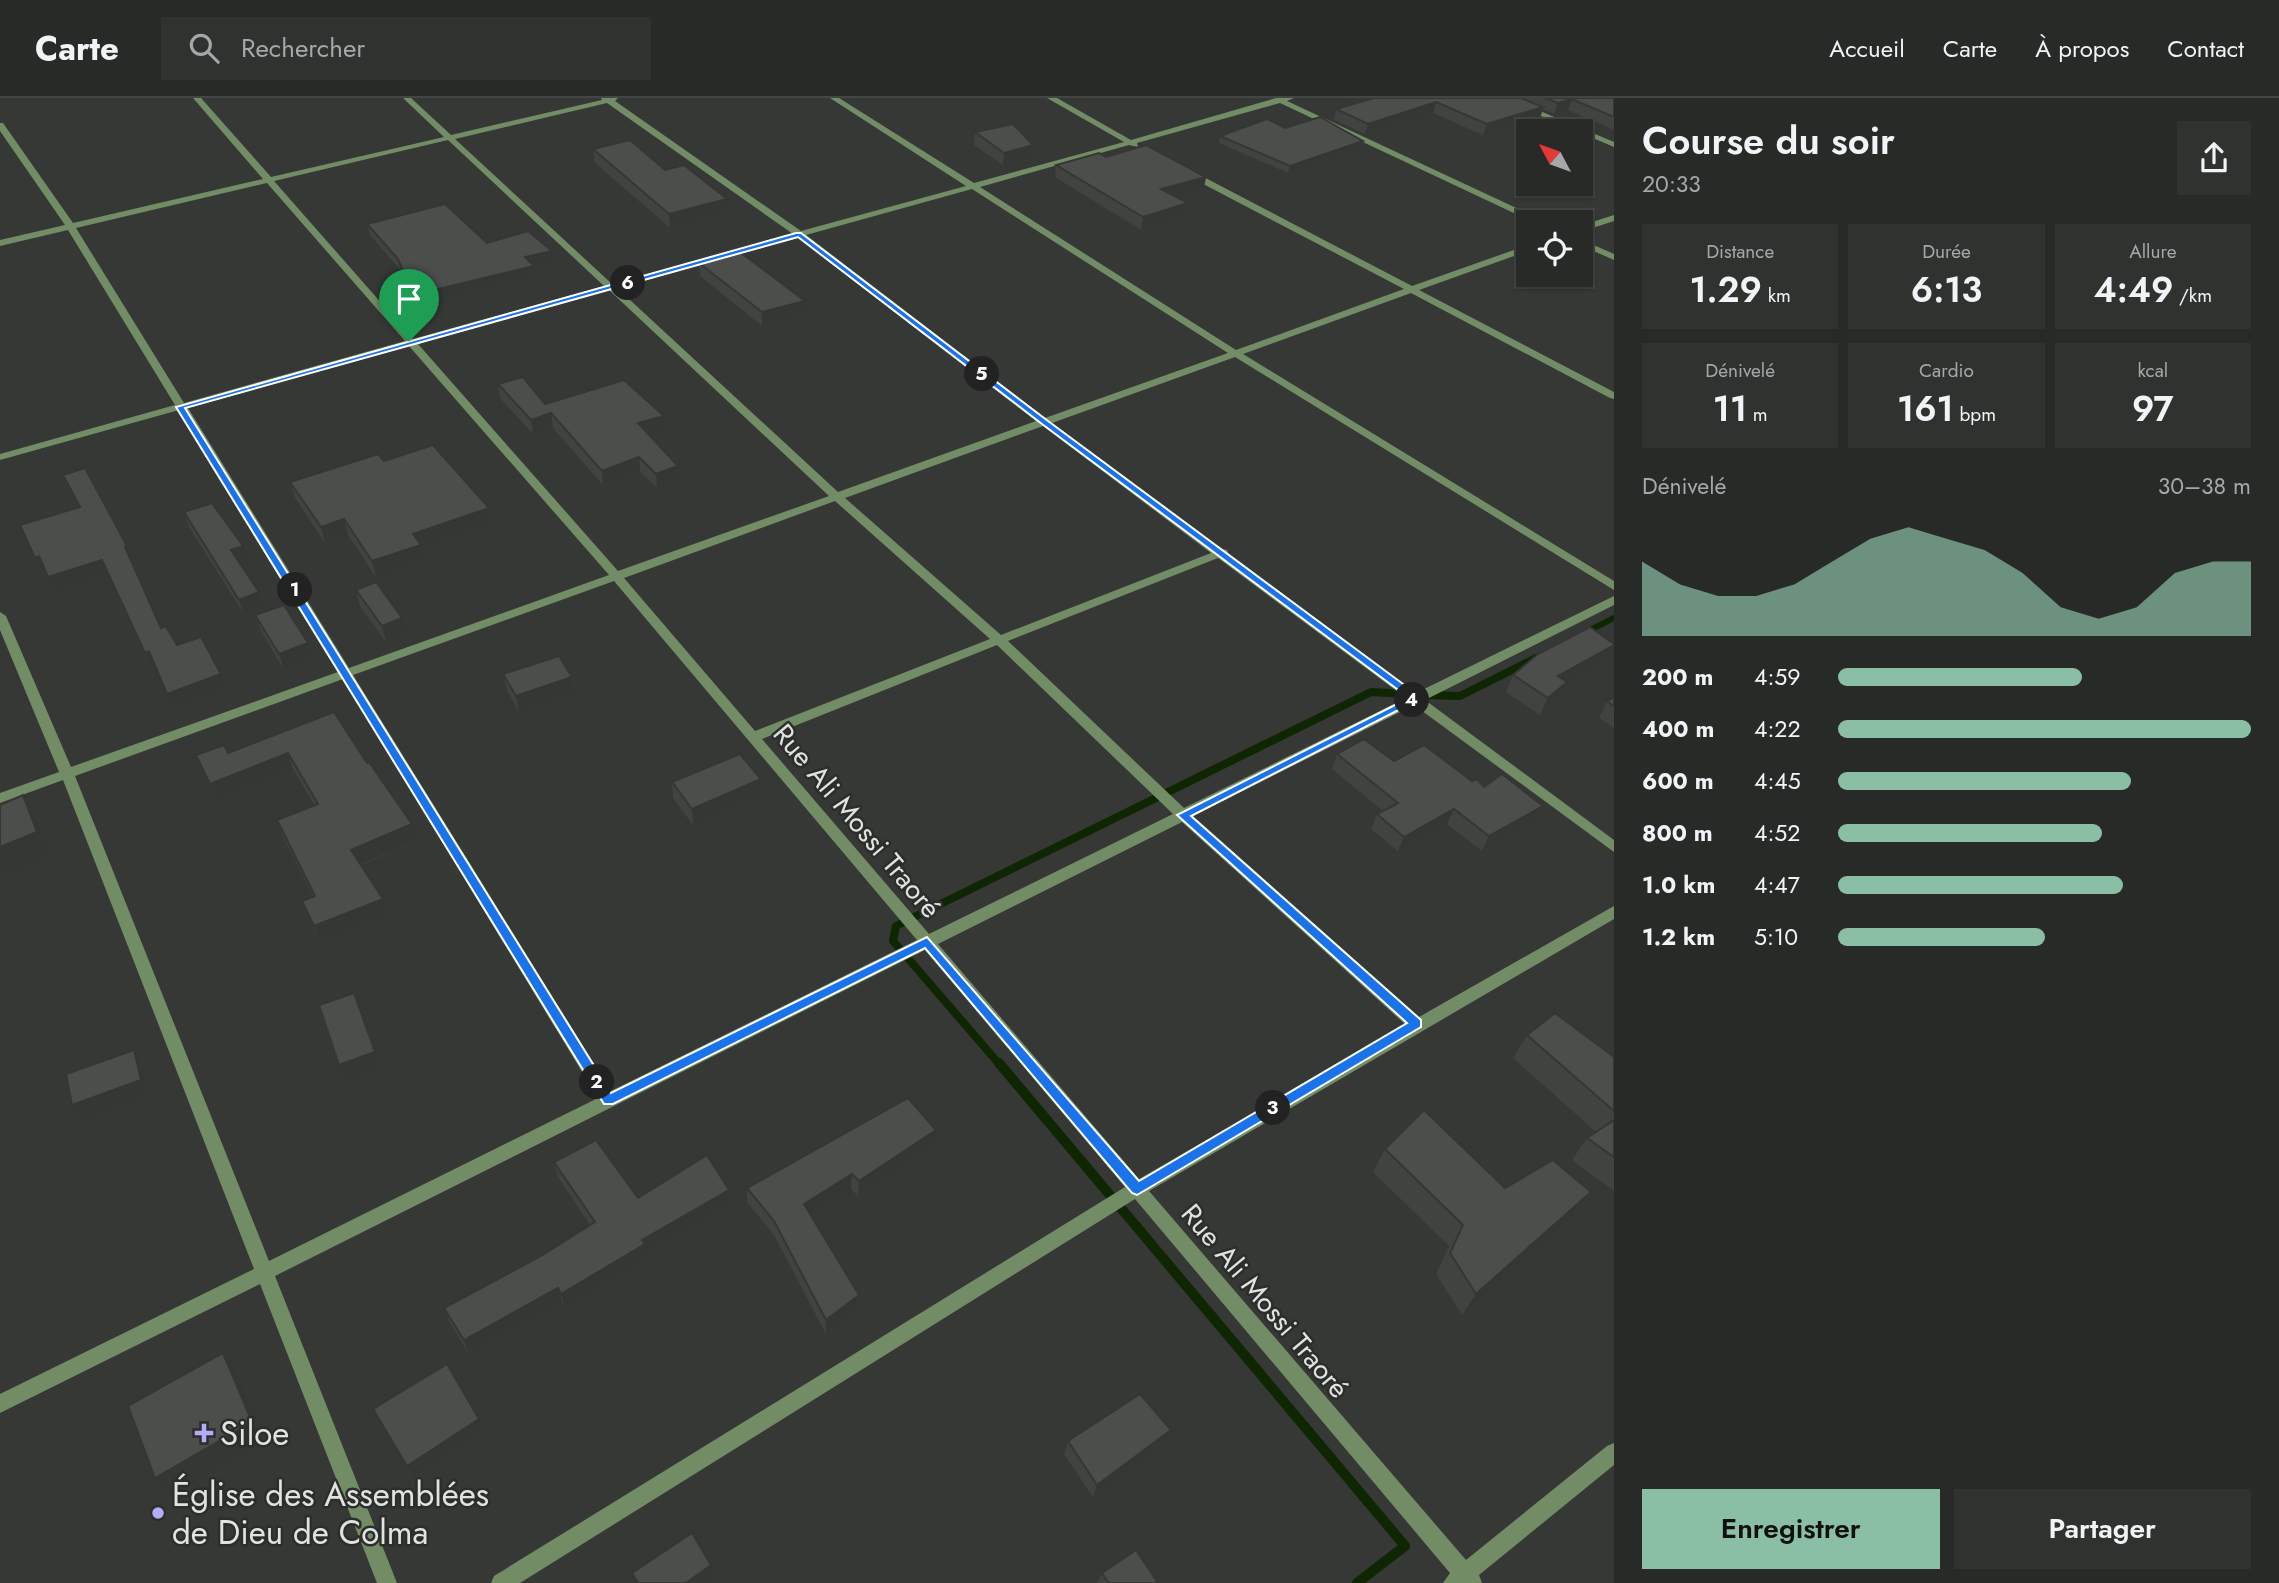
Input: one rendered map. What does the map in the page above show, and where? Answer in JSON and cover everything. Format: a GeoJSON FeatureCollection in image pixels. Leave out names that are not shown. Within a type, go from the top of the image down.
{"type":"FeatureCollection","features":[{"type":"Feature","properties":{"kind":"street","name":"Rue Ali Mossi Traoré"},"geometry":{"type":"LineString","coordinates":[[197,98],[617,576],[1137,1189],[1463,1580]]}},
{"type":"Feature","properties":{"kind":"street"},"geometry":{"type":"LineString","coordinates":[[408,98],[836,497],[1000,641],[1183,815],[1416,1024]]}},
{"type":"Feature","properties":{"kind":"street"},"geometry":{"type":"LineString","coordinates":[[834,98],[1235,353],[1614,586]]}},
{"type":"Feature","properties":{"kind":"street"},"geometry":{"type":"LineString","coordinates":[[1051,98],[1144,149]]}},
{"type":"Feature","properties":{"kind":"street"},"geometry":{"type":"LineString","coordinates":[[1503,98],[1614,145]]}},
{"type":"Feature","properties":{"kind":"street"},"geometry":{"type":"LineString","coordinates":[[0,243],[610,99],[799,234],[1045,423],[1223,552],[1614,847]]}},
{"type":"Feature","properties":{"kind":"street"},"geometry":{"type":"LineString","coordinates":[[0,457],[1282,99],[1516,211]]}},
{"type":"Feature","properties":{"kind":"street"},"geometry":{"type":"LineString","coordinates":[[0,125],[71,227],[608,1100]]}},
{"type":"Feature","properties":{"kind":"street"},"geometry":{"type":"LineString","coordinates":[[1181,168],[1614,396]]}},
{"type":"Feature","properties":{"kind":"street"},"geometry":{"type":"LineString","coordinates":[[1593,225],[1614,218]]}},
{"type":"Feature","properties":{"kind":"street"},"geometry":{"type":"LineString","coordinates":[[1593,248],[1614,257]]}},
{"type":"Feature","properties":{"kind":"street"},"geometry":{"type":"LineString","coordinates":[[0,798],[1516,252]]}},
{"type":"Feature","properties":{"kind":"street"},"geometry":{"type":"LineString","coordinates":[[753,737],[1223,552]]}},
{"type":"Feature","properties":{"kind":"street"},"geometry":{"type":"LineString","coordinates":[[0,1404],[1614,600]]}},
{"type":"Feature","properties":{"kind":"street"},"geometry":{"type":"LineString","coordinates":[[0,615],[67,774],[387,1583]]}},
{"type":"Feature","properties":{"kind":"street"},"geometry":{"type":"LineString","coordinates":[[501,1583],[1137,1189],[1416,1024],[1614,912]]}},
{"type":"Feature","properties":{"kind":"street"},"geometry":{"type":"LineString","coordinates":[[1463,1580],[1614,1453]]}},
{"type":"Feature","properties":{"kind":"building"},"geometry":{"type":"Polygon","coordinates":[[[1374,98],[1521,98],[1543,107],[1487,124],[1436,102],[1368,124],[1336,109],[1374,98]]]}},
{"type":"Feature","properties":{"kind":"building"},"geometry":{"type":"Polygon","coordinates":[[[1545,98],[1614,98],[1614,117],[1572,99],[1558,103],[1545,98]]]}},
{"type":"Feature","properties":{"kind":"building"},"geometry":{"type":"Polygon","coordinates":[[[1320,117],[1363,141],[1290,166],[1220,136],[1267,119],[1285,128],[1320,117]]]}},
{"type":"Feature","properties":{"kind":"building"},"geometry":{"type":"Polygon","coordinates":[[[1013,124],[1033,145],[1004,153],[975,132],[1013,124]]]}},
{"type":"Feature","properties":{"kind":"building"},"geometry":{"type":"Polygon","coordinates":[[[630,140],[665,170],[684,165],[727,199],[669,214],[593,149],[630,140]]]}},
{"type":"Feature","properties":{"kind":"building"},"geometry":{"type":"Polygon","coordinates":[[[1146,145],[1206,177],[1161,189],[1188,203],[1143,217],[1056,165],[1099,153],[1106,157],[1146,145]]]}},
{"type":"Feature","properties":{"kind":"building"},"geometry":{"type":"Polygon","coordinates":[[[445,204],[487,243],[528,231],[552,251],[525,257],[534,266],[413,295],[398,259],[367,224],[445,204]]]}},
{"type":"Feature","properties":{"kind":"building"},"geometry":{"type":"Polygon","coordinates":[[[740,252],[805,301],[762,312],[699,263],[740,252]]]}},
{"type":"Feature","properties":{"kind":"building"},"geometry":{"type":"Polygon","coordinates":[[[523,377],[545,404],[624,380],[664,416],[638,423],[678,466],[656,474],[639,457],[602,471],[551,413],[531,420],[498,384],[523,377]]]}},
{"type":"Feature","properties":{"kind":"building"},"geometry":{"type":"Polygon","coordinates":[[[433,445],[489,508],[413,534],[421,545],[372,561],[344,519],[321,527],[290,482],[378,454],[384,461],[433,445]]]}},
{"type":"Feature","properties":{"kind":"building"},"geometry":{"type":"Polygon","coordinates":[[[85,468],[127,546],[125,547],[161,628],[166,626],[177,645],[201,637],[221,674],[167,694],[149,651],[145,653],[102,560],[48,577],[39,556],[35,558],[20,525],[80,507],[63,475],[85,468]]]}},
{"type":"Feature","properties":{"kind":"building"},"geometry":{"type":"Polygon","coordinates":[[[212,503],[243,546],[231,550],[259,592],[239,600],[184,512],[212,503]]]}},
{"type":"Feature","properties":{"kind":"building"},"geometry":{"type":"Polygon","coordinates":[[[376,582],[402,618],[382,626],[356,590],[376,582]]]}},
{"type":"Feature","properties":{"kind":"building"},"geometry":{"type":"Polygon","coordinates":[[[284,605],[308,643],[279,654],[255,615],[284,605]]]}},
{"type":"Feature","properties":{"kind":"building"},"geometry":{"type":"Polygon","coordinates":[[[1590,627],[1614,645],[1558,676],[1567,682],[1548,698],[1513,675],[1538,654],[1590,627]]]}},
{"type":"Feature","properties":{"kind":"building"},"geometry":{"type":"Polygon","coordinates":[[[559,656],[572,677],[516,696],[503,674],[559,656]]]}},
{"type":"Feature","properties":{"kind":"building"},"geometry":{"type":"Polygon","coordinates":[[[1614,697],[1614,706],[1607,701],[1614,697]]]}},
{"type":"Feature","properties":{"kind":"building"},"geometry":{"type":"Polygon","coordinates":[[[334,712],[412,824],[351,850],[383,899],[314,926],[302,901],[315,896],[277,820],[318,804],[288,753],[210,784],[196,755],[224,745],[228,753],[334,712]]]}},
{"type":"Feature","properties":{"kind":"building"},"geometry":{"type":"Polygon","coordinates":[[[1364,739],[1394,761],[1424,745],[1472,781],[1477,779],[1484,787],[1502,774],[1543,806],[1489,836],[1454,809],[1404,837],[1377,814],[1398,803],[1337,754],[1364,739]]]}},
{"type":"Feature","properties":{"kind":"building"},"geometry":{"type":"Polygon","coordinates":[[[740,754],[761,779],[692,809],[672,782],[740,754]]]}},
{"type":"Feature","properties":{"kind":"building"},"geometry":{"type":"Polygon","coordinates":[[[23,795],[37,832],[0,847],[0,805],[23,795]]]}},
{"type":"Feature","properties":{"kind":"building"},"geometry":{"type":"Polygon","coordinates":[[[354,993],[375,1052],[339,1065],[319,1005],[354,993]]]}},
{"type":"Feature","properties":{"kind":"building"},"geometry":{"type":"Polygon","coordinates":[[[1555,1013],[1614,1057],[1614,1111],[1527,1035],[1555,1013]]]}},
{"type":"Feature","properties":{"kind":"building"},"geometry":{"type":"Polygon","coordinates":[[[134,1050],[141,1080],[72,1105],[66,1074],[134,1050]]]}},
{"type":"Feature","properties":{"kind":"building"},"geometry":{"type":"Polygon","coordinates":[[[908,1098],[936,1130],[859,1181],[852,1174],[804,1204],[859,1295],[826,1320],[774,1221],[747,1188],[908,1098]]]}},
{"type":"Feature","properties":{"kind":"building"},"geometry":{"type":"Polygon","coordinates":[[[1424,1110],[1505,1188],[1553,1160],[1591,1192],[1476,1294],[1450,1253],[1463,1225],[1385,1149],[1424,1110]]]}},
{"type":"Feature","properties":{"kind":"building"},"geometry":{"type":"Polygon","coordinates":[[[1614,1120],[1614,1157],[1587,1138],[1614,1120]]]}},
{"type":"Feature","properties":{"kind":"building"},"geometry":{"type":"Polygon","coordinates":[[[596,1140],[638,1198],[707,1155],[729,1190],[642,1240],[645,1244],[561,1294],[558,1288],[464,1340],[444,1308],[541,1256],[595,1222],[554,1162],[596,1140]]]}},
{"type":"Feature","properties":{"kind":"building","name":"Siloe"},"geometry":{"type":"Polygon","coordinates":[[[223,1353],[252,1422],[155,1478],[128,1406],[223,1353]]]}},
{"type":"Feature","properties":{"kind":"building"},"geometry":{"type":"Polygon","coordinates":[[[447,1364],[479,1419],[407,1466],[373,1409],[447,1364]]]}},
{"type":"Feature","properties":{"kind":"building"},"geometry":{"type":"Polygon","coordinates":[[[1140,1394],[1171,1430],[1097,1485],[1068,1441],[1140,1394]]]}},
{"type":"Feature","properties":{"kind":"building"},"geometry":{"type":"Polygon","coordinates":[[[692,1533],[711,1565],[686,1583],[638,1583],[632,1573],[692,1533]]]}},
{"type":"Feature","properties":{"kind":"building"},"geometry":{"type":"Polygon","coordinates":[[[1136,1550],[1158,1583],[1109,1583],[1102,1573],[1136,1550]]]}},
{"type":"Feature","properties":{"kind":"waterway"},"geometry":{"type":"LineString","coordinates":[[1584,633],[1614,618]]}},
{"type":"Feature","properties":{"kind":"waterway"},"geometry":{"type":"LineString","coordinates":[[1424,695],[1460,696],[1538,657]]}},
{"type":"Feature","properties":{"kind":"waterway"},"geometry":{"type":"LineString","coordinates":[[1000,1065],[893,941],[896,926],[1371,692],[1408,694]]}},
{"type":"Feature","properties":{"kind":"waterway"},"geometry":{"type":"LineString","coordinates":[[999,1063],[1405,1546],[1357,1583]]}},
{"type":"Feature","properties":{"kind":"place","name":"Siloe"},"geometry":{"type":"Point","coordinates":[204,1433]}},
{"type":"Feature","properties":{"kind":"place","name":"Église des Assemblées de Dieu de Colma"},"geometry":{"type":"Point","coordinates":[158,1513]}},
{"type":"Feature","properties":{"kind":"route"},"geometry":{"type":"LineString","coordinates":[[799,234],[1045,423],[1417,698],[1183,815],[1416,1024],[1137,1189],[927,942],[608,1100],[347,673],[180,407],[409,341],[611,288],[799,234]]}}]}
